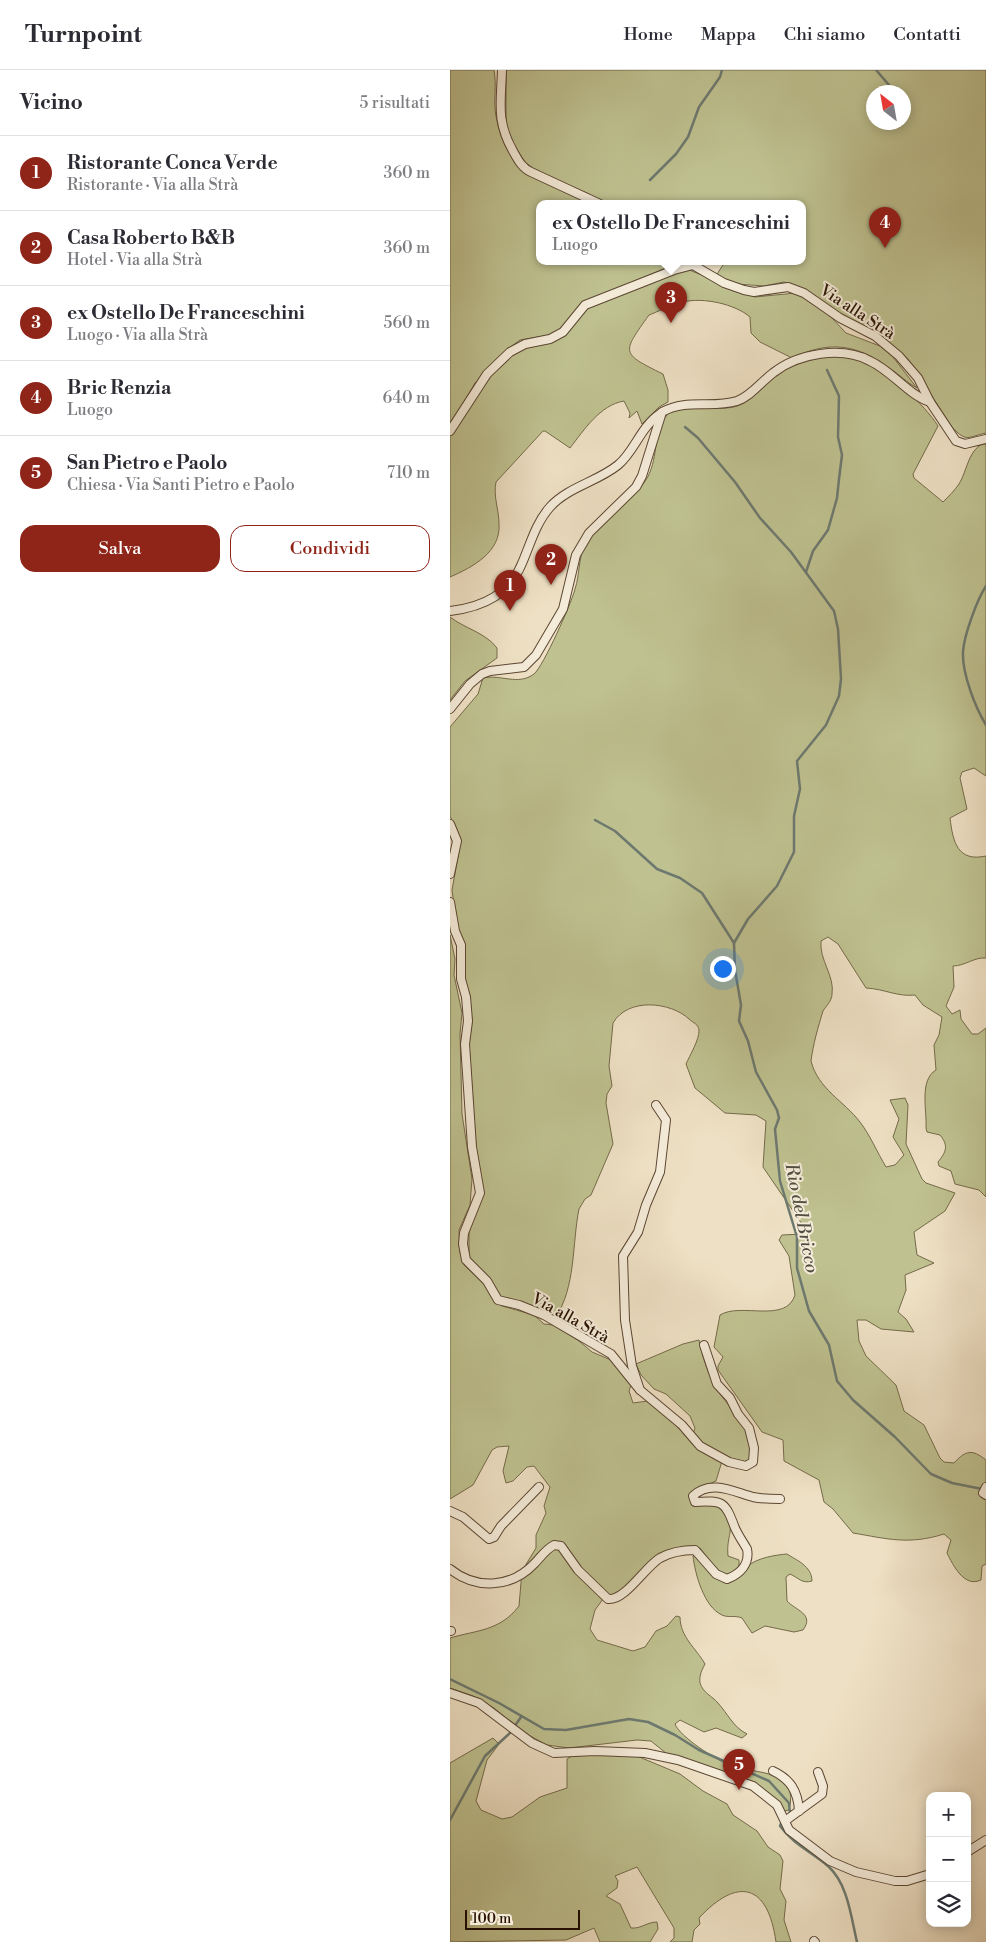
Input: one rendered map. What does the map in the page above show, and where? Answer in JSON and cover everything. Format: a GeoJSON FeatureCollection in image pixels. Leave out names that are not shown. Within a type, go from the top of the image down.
{"type":"FeatureCollection","features":[{"type":"Feature","properties":{"kind":"street"},"geometry":{"type":"LineString","coordinates":[[502,70],[500,122],[522,165],[531,172],[591,200]]}},
{"type":"Feature","properties":{"kind":"street","name":"Via alla Strà"},"geometry":{"type":"LineString","coordinates":[[450,431],[487,374],[510,352],[525,344],[550,339],[563,332],[585,305],[687,265]]}},
{"type":"Feature","properties":{"kind":"street","name":"Via alla Strà"},"geometry":{"type":"LineString","coordinates":[[695,265],[724,283],[744,290],[754,292],[788,287],[804,293],[840,318],[875,336],[899,356],[918,378],[930,402],[956,440],[965,444],[986,438]]}},
{"type":"Feature","properties":{"kind":"street","name":"Via alla Strà"},"geometry":{"type":"LineString","coordinates":[[662,412],[682,404],[723,404],[737,400],[754,390],[774,371],[822,353],[841,352],[870,360],[918,396],[930,402]]}},
{"type":"Feature","properties":{"kind":"street"},"geometry":{"type":"LineString","coordinates":[[450,612],[479,606],[491,601],[514,580],[534,531],[549,508],[564,495],[618,465],[647,424],[662,412]]}},
{"type":"Feature","properties":{"kind":"street"},"geometry":{"type":"LineString","coordinates":[[450,709],[470,684],[482,674],[490,671],[524,667],[536,655],[563,609],[576,556],[589,533],[636,487],[642,476],[662,412]]}},
{"type":"Feature","properties":{"kind":"street"},"geometry":{"type":"LineString","coordinates":[[450,824],[457,841],[450,874]]}},
{"type":"Feature","properties":{"kind":"street","name":"Via alla Strà"},"geometry":{"type":"LineString","coordinates":[[450,902],[455,931],[460,945],[461,979],[466,997],[468,1022],[465,1044],[472,1147],[480,1193],[464,1233],[466,1260],[487,1281],[498,1300],[519,1305],[544,1315],[611,1354],[640,1390],[682,1425],[700,1446],[729,1462],[745,1466],[752,1464],[754,1448],[749,1428],[738,1414],[730,1398],[718,1384],[704,1346]]}},
{"type":"Feature","properties":{"kind":"street"},"geometry":{"type":"LineString","coordinates":[[640,1390],[632,1366],[626,1336],[622,1267],[624,1252],[638,1232],[646,1205],[660,1172],[666,1120],[656,1105]]}},
{"type":"Feature","properties":{"kind":"street"},"geometry":{"type":"LineString","coordinates":[[450,1511],[462,1517],[489,1540],[494,1538],[504,1523],[539,1487]]}},
{"type":"Feature","properties":{"kind":"street"},"geometry":{"type":"LineString","coordinates":[[450,1569],[466,1580],[501,1583],[518,1577],[554,1545],[561,1546],[578,1570],[608,1599],[613,1600],[623,1594],[660,1559],[680,1551],[695,1550],[716,1574],[727,1579],[744,1567],[747,1548],[736,1531],[730,1511],[715,1501],[695,1502],[693,1496],[710,1488],[722,1487],[758,1498],[780,1499]]}},
{"type":"Feature","properties":{"kind":"street"},"geometry":{"type":"LineString","coordinates":[[986,1487],[983,1492],[986,1495]]}},
{"type":"Feature","properties":{"kind":"street"},"geometry":{"type":"LineString","coordinates":[[450,1693],[479,1703],[532,1743],[554,1753],[645,1753],[678,1760],[753,1786],[773,1800],[789,1830],[830,1861],[856,1872],[895,1881],[907,1881],[926,1875]]}},
{"type":"Feature","properties":{"kind":"street"},"geometry":{"type":"LineString","coordinates":[[773,1771],[784,1776],[790,1783],[795,1792],[800,1811]]}},
{"type":"Feature","properties":{"kind":"street"},"geometry":{"type":"LineString","coordinates":[[784,1819],[800,1811],[822,1794],[818,1772]]}},
{"type":"Feature","properties":{"kind":"street"},"geometry":{"type":"LineString","coordinates":[[971,1849],[986,1840]]}},
{"type":"Feature","properties":{"kind":"green space"},"geometry":{"type":"Polygon","coordinates":[[[450,70],[494,70],[496,116],[501,136],[509,152],[531,174],[585,200],[536,200],[536,265],[673,265],[583,303],[560,329],[550,335],[520,340],[506,350],[475,383],[450,426],[450,70]]]}},
{"type":"Feature","properties":{"kind":"green space"},"geometry":{"type":"Polygon","coordinates":[[[506,70],[986,70],[986,433],[968,438],[961,435],[952,427],[908,359],[873,331],[850,320],[811,293],[784,282],[764,286],[737,284],[725,280],[717,274],[723,265],[806,265],[806,200],[599,200],[538,172],[525,162],[514,145],[506,127],[506,70]]]}},
{"type":"Feature","properties":{"kind":"green space"},"geometry":{"type":"Polygon","coordinates":[[[687,269],[755,297],[796,293],[829,315],[846,333],[880,346],[893,357],[917,388],[867,354],[843,347],[819,349],[792,358],[760,342],[751,333],[750,317],[744,312],[727,305],[700,300],[683,302],[668,307],[649,315],[634,337],[630,345],[630,351],[639,361],[663,374],[668,390],[668,402],[659,407],[642,424],[637,411],[629,418],[630,413],[624,401],[615,403],[593,419],[570,448],[543,431],[496,482],[495,493],[499,524],[495,543],[484,557],[450,577],[450,436],[488,376],[520,349],[551,342],[587,307],[687,269]]]}},
{"type":"Feature","properties":{"kind":"green space"},"geometry":{"type":"Polygon","coordinates":[[[843,355],[866,362],[896,381],[932,417],[938,426],[913,474],[914,478],[943,502],[959,484],[975,449],[986,442],[986,776],[974,768],[962,772],[960,778],[967,809],[950,818],[955,843],[959,849],[969,856],[986,856],[986,958],[953,966],[954,987],[946,1006],[952,1014],[960,1010],[961,1019],[972,1034],[978,1034],[986,1028],[986,1197],[979,1190],[955,1184],[951,1171],[939,1166],[938,1162],[943,1155],[945,1142],[940,1135],[927,1132],[926,1128],[925,1096],[927,1081],[936,1070],[934,1045],[939,1035],[942,1017],[923,1005],[915,995],[902,995],[866,988],[838,944],[828,937],[821,941],[821,948],[831,981],[832,997],[823,1011],[811,1061],[814,1071],[825,1087],[854,1114],[864,1127],[886,1167],[895,1165],[904,1155],[893,1137],[899,1119],[890,1100],[905,1098],[908,1105],[906,1144],[922,1179],[926,1183],[955,1193],[945,1211],[914,1232],[917,1255],[934,1263],[905,1275],[906,1290],[898,1312],[906,1319],[914,1332],[881,1329],[866,1320],[857,1320],[859,1341],[866,1356],[896,1385],[904,1411],[924,1425],[940,1458],[944,1462],[954,1463],[969,1452],[977,1454],[986,1460],[986,1564],[982,1566],[981,1580],[975,1582],[964,1578],[956,1569],[947,1553],[951,1540],[944,1534],[920,1539],[898,1540],[853,1533],[833,1509],[824,1502],[819,1480],[784,1461],[783,1440],[762,1432],[718,1370],[723,1357],[714,1347],[720,1315],[739,1310],[773,1311],[782,1309],[790,1304],[795,1295],[789,1256],[779,1240],[782,1235],[803,1234],[804,1227],[763,1167],[766,1121],[756,1115],[725,1113],[695,1088],[686,1064],[698,1039],[699,1029],[696,1024],[681,1013],[661,1006],[639,1006],[629,1009],[613,1023],[609,1066],[612,1086],[607,1094],[606,1103],[613,1144],[591,1195],[585,1199],[579,1209],[567,1293],[555,1318],[534,1306],[500,1297],[469,1258],[469,1232],[483,1193],[476,1146],[469,1044],[472,1022],[470,996],[464,978],[452,890],[461,840],[450,816],[450,727],[478,694],[483,678],[522,679],[534,674],[538,669],[557,634],[573,596],[585,545],[600,526],[645,481],[652,465],[661,425],[670,412],[677,408],[696,406],[736,407],[749,400],[778,374],[793,366],[810,360],[843,355]]]}},
{"type":"Feature","properties":{"kind":"green space"},"geometry":{"type":"Polygon","coordinates":[[[450,617],[487,638],[497,648],[497,658],[465,681],[450,700],[450,617]]]}},
{"type":"Feature","properties":{"kind":"green space"},"geometry":{"type":"Polygon","coordinates":[[[450,935],[455,959],[454,975],[462,1013],[460,1034],[462,1114],[472,1179],[470,1205],[459,1230],[460,1252],[464,1265],[485,1285],[495,1301],[502,1306],[534,1315],[544,1324],[553,1325],[579,1341],[592,1352],[611,1360],[631,1385],[629,1391],[633,1403],[648,1401],[669,1417],[694,1446],[722,1461],[716,1481],[693,1491],[689,1497],[692,1504],[711,1502],[725,1509],[730,1524],[728,1556],[739,1560],[739,1570],[735,1574],[722,1576],[700,1548],[676,1549],[622,1592],[603,1599],[595,1610],[590,1629],[597,1640],[633,1651],[645,1647],[656,1631],[667,1626],[676,1616],[680,1617],[683,1631],[705,1664],[700,1678],[701,1686],[718,1703],[734,1724],[747,1734],[742,1738],[716,1728],[704,1732],[680,1720],[675,1724],[691,1741],[724,1762],[782,1780],[788,1787],[791,1796],[789,1810],[784,1811],[776,1799],[667,1754],[651,1741],[637,1740],[569,1748],[547,1745],[523,1732],[494,1708],[473,1696],[450,1688],[450,1638],[496,1625],[512,1614],[519,1606],[522,1571],[536,1548],[536,1535],[546,1513],[544,1506],[550,1487],[534,1466],[527,1467],[513,1481],[506,1483],[503,1471],[509,1446],[497,1447],[492,1450],[473,1485],[450,1499],[450,935]]]}},
{"type":"Feature","properties":{"kind":"green space"},"geometry":{"type":"Polygon","coordinates":[[[699,1340],[713,1383],[748,1433],[751,1453],[747,1462],[717,1453],[698,1440],[693,1434],[695,1428],[690,1416],[666,1394],[654,1389],[641,1375],[636,1364],[683,1344],[699,1340]]]}},
{"type":"Feature","properties":{"kind":"green space"},"geometry":{"type":"Polygon","coordinates":[[[787,1554],[806,1567],[812,1581],[803,1581],[790,1574],[786,1577],[787,1601],[802,1613],[807,1620],[803,1630],[794,1632],[765,1626],[752,1633],[742,1618],[724,1616],[716,1611],[705,1598],[696,1572],[693,1556],[696,1555],[714,1577],[725,1583],[735,1578],[756,1561],[787,1554]]]}},
{"type":"Feature","properties":{"kind":"green space"},"geometry":{"type":"Polygon","coordinates":[[[493,1738],[499,1744],[487,1760],[476,1801],[481,1810],[502,1819],[512,1817],[540,1797],[567,1788],[567,1759],[572,1756],[610,1754],[637,1756],[680,1774],[703,1791],[727,1804],[733,1815],[757,1831],[768,1847],[780,1855],[783,1861],[780,1889],[786,1901],[784,1920],[791,1942],[776,1942],[772,1923],[766,1908],[758,1898],[749,1892],[738,1892],[726,1896],[699,1918],[700,1924],[694,1930],[692,1942],[670,1942],[674,1938],[674,1928],[637,1867],[615,1876],[618,1881],[617,1888],[606,1896],[620,1904],[631,1928],[657,1922],[658,1929],[650,1942],[600,1942],[594,1928],[566,1940],[450,1942],[450,1763],[493,1738]]]}},
{"type":"Feature","properties":{"kind":"waterway"},"geometry":{"type":"LineString","coordinates":[[650,180],[676,154],[688,137],[699,107],[720,77],[722,70]]}},
{"type":"Feature","properties":{"kind":"waterway"},"geometry":{"type":"LineString","coordinates":[[876,70],[889,85]]}},
{"type":"Feature","properties":{"kind":"waterway"},"geometry":{"type":"LineString","coordinates":[[806,572],[813,551],[828,530],[837,498],[842,455],[838,437],[839,396],[827,370]]}},
{"type":"Feature","properties":{"kind":"waterway"},"geometry":{"type":"LineString","coordinates":[[685,427],[698,438],[735,482],[760,518],[791,552],[834,611],[838,629],[841,679],[839,696],[826,725],[797,761],[800,789],[794,816],[794,852],[777,886],[748,919],[734,943]]}},
{"type":"Feature","properties":{"kind":"waterway"},"geometry":{"type":"LineString","coordinates":[[986,586],[972,618],[963,652],[970,690],[986,725]]}},
{"type":"Feature","properties":{"kind":"waterway","name":"Rio del Bricco"},"geometry":{"type":"LineString","coordinates":[[595,820],[615,831],[657,869],[680,878],[702,893],[734,943],[735,970],[741,1005],[739,1021],[748,1041],[756,1072],[777,1110],[779,1118],[775,1129],[780,1181],[797,1237],[797,1268],[809,1311],[829,1345],[837,1381],[853,1400],[895,1437],[931,1474],[952,1483],[982,1489]]}},
{"type":"Feature","properties":{"kind":"waterway"},"geometry":{"type":"LineString","coordinates":[[450,1679],[499,1703],[544,1729],[566,1730],[629,1719],[648,1722],[675,1735],[699,1750],[769,1781],[789,1803],[790,1814]]}},
{"type":"Feature","properties":{"kind":"waterway"},"geometry":{"type":"LineString","coordinates":[[450,1820],[485,1756],[510,1733],[521,1717]]}},
{"type":"Feature","properties":{"kind":"waterway"},"geometry":{"type":"LineString","coordinates":[[782,1821],[780,1826],[785,1832],[835,1873],[848,1901],[857,1942]]}},
{"type":"Feature","properties":{"kind":"place","name":"Bric Renzia"},"geometry":{"type":"Point","coordinates":[885,248]}},
{"type":"Feature","properties":{"kind":"place","name":"ex Ostello De Franceschini"},"geometry":{"type":"Point","coordinates":[671,323]}},
{"type":"Feature","properties":{"kind":"place","name":"Casa Roberto B&B"},"geometry":{"type":"Point","coordinates":[551,585]}},
{"type":"Feature","properties":{"kind":"place","name":"Ristorante Conca Verde"},"geometry":{"type":"Point","coordinates":[510,611]}},
{"type":"Feature","properties":{"kind":"place","name":"San Pietro e Paolo"},"geometry":{"type":"Point","coordinates":[739,1790]}}]}
